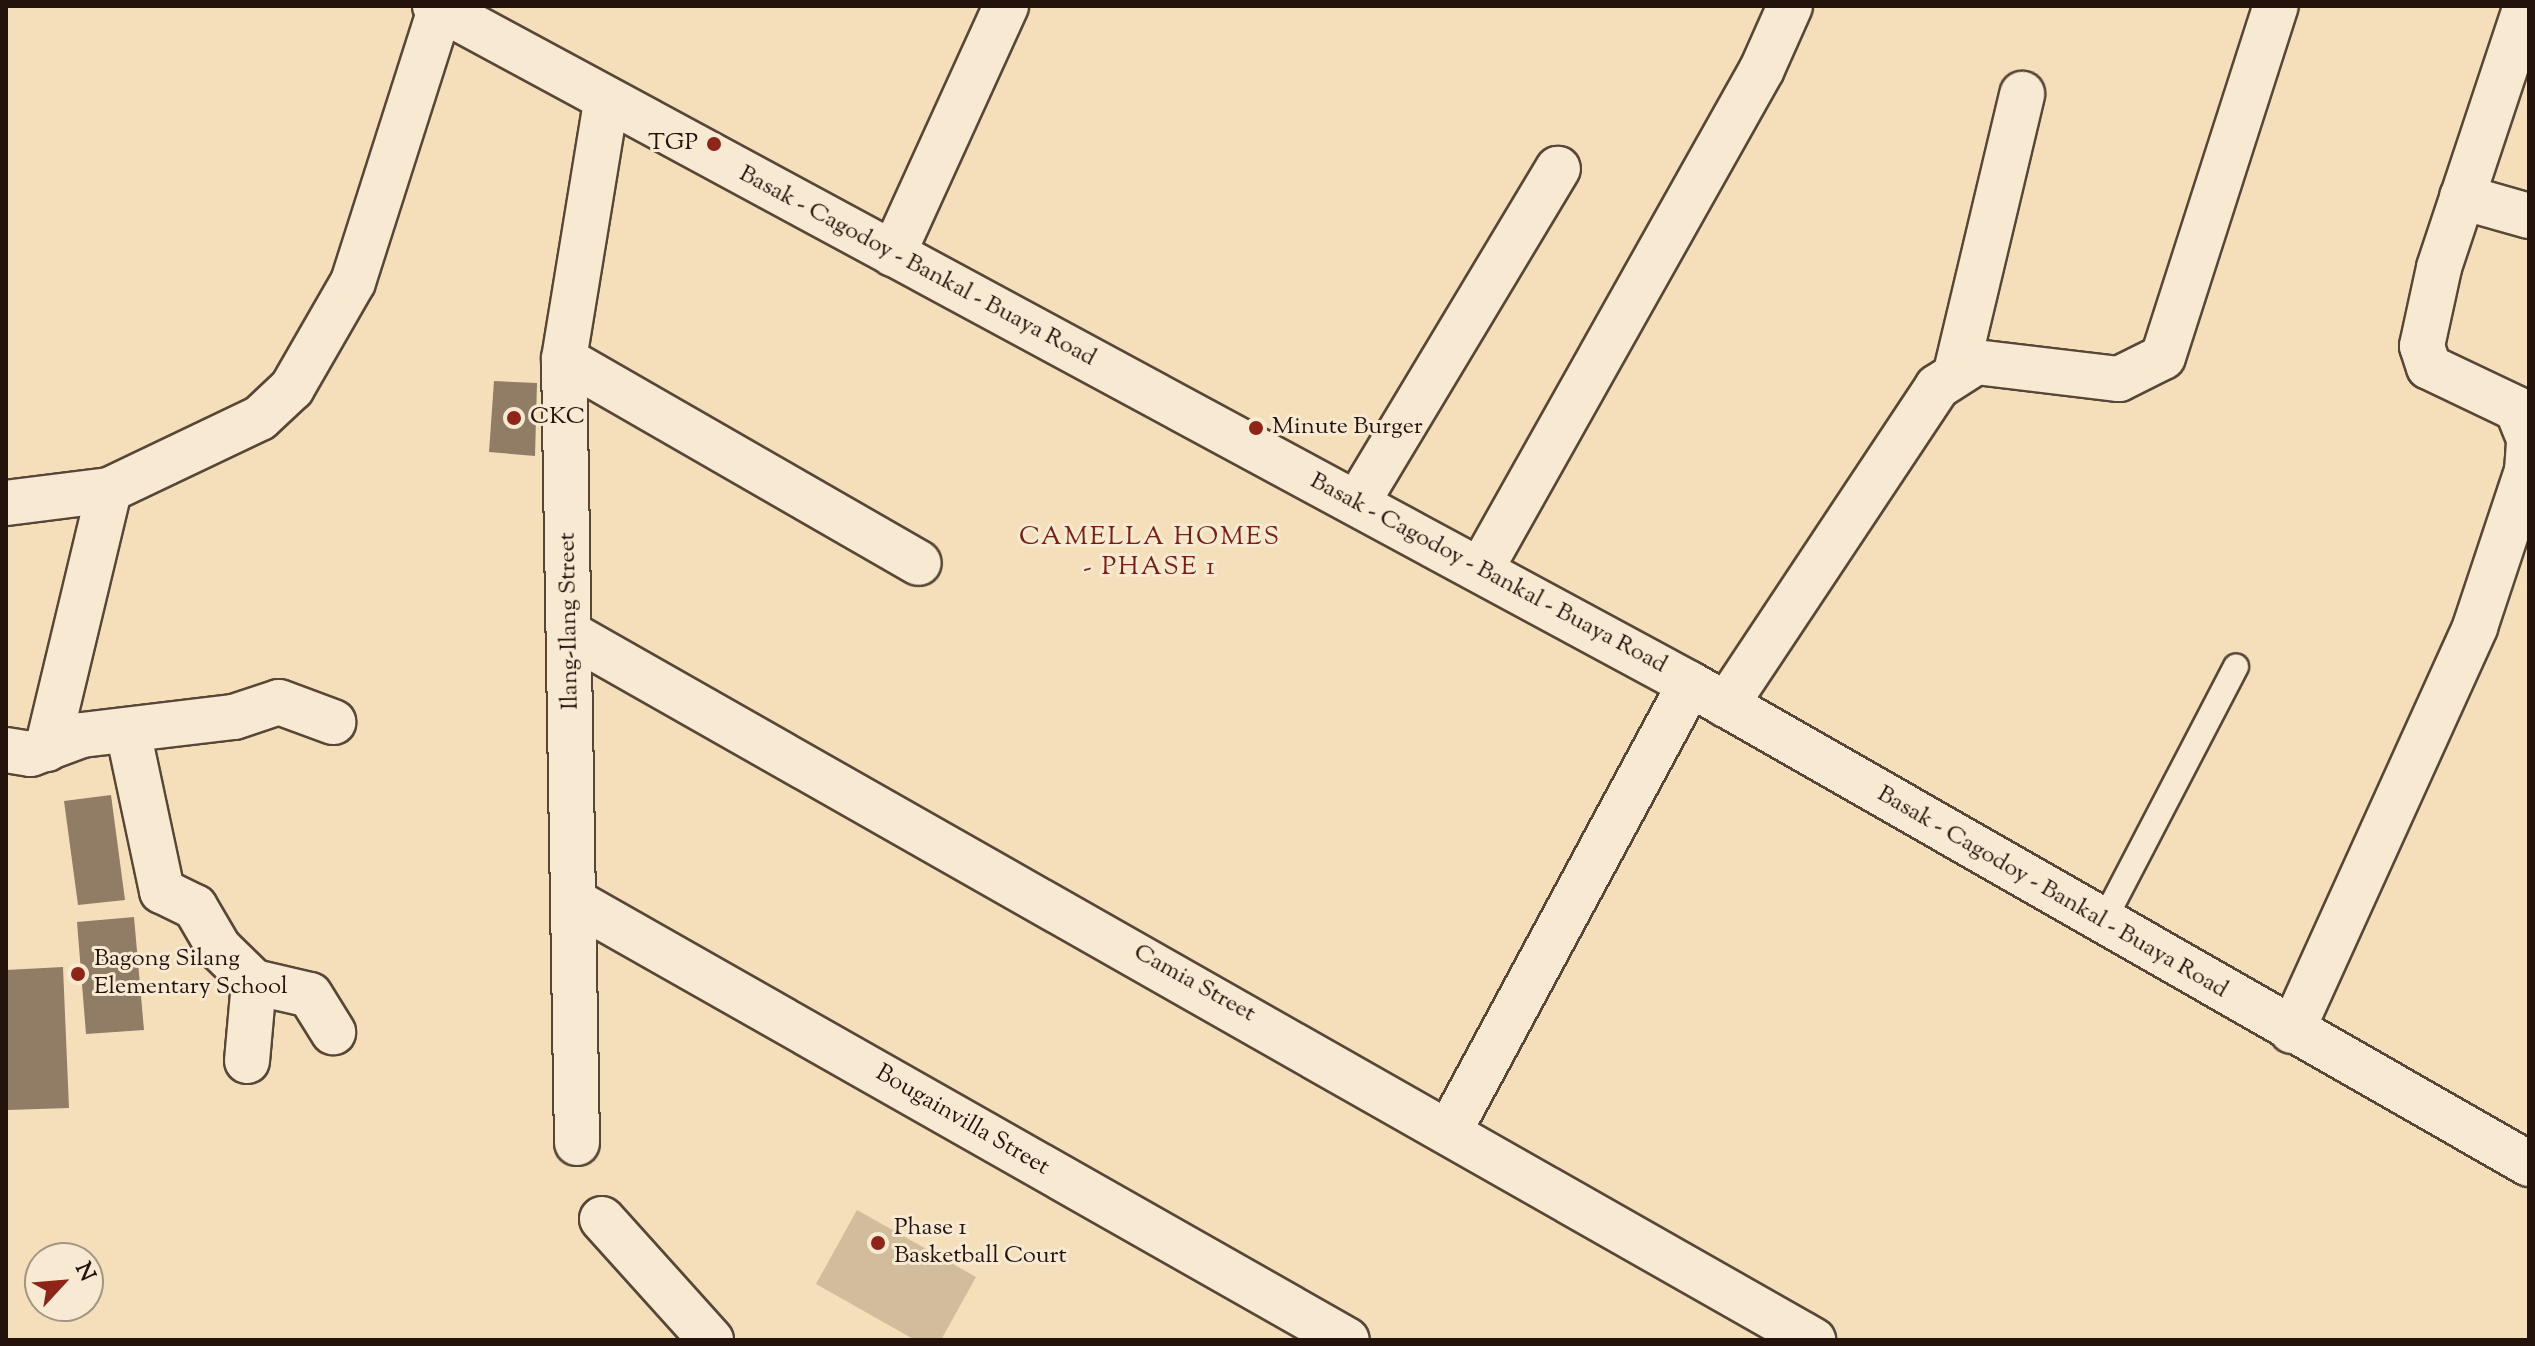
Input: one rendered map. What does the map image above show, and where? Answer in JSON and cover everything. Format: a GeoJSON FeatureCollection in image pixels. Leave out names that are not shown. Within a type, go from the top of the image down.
{"type":"FeatureCollection","features":[{"type":"Feature","properties":{"kind":"street"},"geometry":{"type":"LineString","coordinates":[[893,254],[1006,6]]}},
{"type":"Feature","properties":{"kind":"street"},"geometry":{"type":"LineString","coordinates":[[1481,569],[1762,69],[1790,6]]}},
{"type":"Feature","properties":{"kind":"street"},"geometry":{"type":"LineString","coordinates":[[1451,1128],[1708,695],[1937,387],[1976,362],[2119,379],[2163,357],[2276,6]]}},
{"type":"Feature","properties":{"kind":"street"},"geometry":{"type":"LineString","coordinates":[[2526,6],[2462,197],[2422,346],[2429,367],[2517,409],[2529,438]]}},
{"type":"Feature","properties":{"kind":"street"},"geometry":{"type":"LineString","coordinates":[[6,503],[109,490],[260,418],[292,388],[353,282],[439,7]]}},
{"type":"Feature","properties":{"kind":"street","name":"Basak - Cagodoy - Bankal - Buaya Road"},"geometry":{"type":"LineString","coordinates":[[439,7],[606,102],[1481,569],[1708,695],[2529,1164]]}},
{"type":"Feature","properties":{"kind":"street"},"geometry":{"type":"LineString","coordinates":[[1956,372],[2022,94]]}},
{"type":"Feature","properties":{"kind":"street","name":"Ilang-Ilang Street"},"geometry":{"type":"LineString","coordinates":[[577,1143],[577,903],[564,359],[606,102]]}},
{"type":"Feature","properties":{"kind":"street"},"geometry":{"type":"LineString","coordinates":[[1357,503],[1558,169]]}},
{"type":"Feature","properties":{"kind":"street"},"geometry":{"type":"LineString","coordinates":[[2462,197],[2529,216]]}},
{"type":"Feature","properties":{"kind":"street"},"geometry":{"type":"LineString","coordinates":[[564,359],[919,563]]}},
{"type":"Feature","properties":{"kind":"street"},"geometry":{"type":"LineString","coordinates":[[2292,1031],[2475,627],[2527,471],[2529,445]]}},
{"type":"Feature","properties":{"kind":"street"},"geometry":{"type":"LineString","coordinates":[[109,490],[26,750],[128,731],[234,717],[279,702],[333,722]]}},
{"type":"Feature","properties":{"kind":"street","name":"Camia Street"},"geometry":{"type":"LineString","coordinates":[[570,634],[1451,1128],[1745,1324],[1813,1340]]}},
{"type":"Feature","properties":{"kind":"street"},"geometry":{"type":"LineString","coordinates":[[128,731],[162,891],[195,907],[219,948],[254,982],[310,995],[333,1032]]}},
{"type":"Feature","properties":{"kind":"street","name":"Bougainvilla Street"},"geometry":{"type":"LineString","coordinates":[[577,903],[1347,1340]]}},
{"type":"Feature","properties":{"kind":"street"},"geometry":{"type":"LineString","coordinates":[[247,1061],[254,982]]}},
{"type":"Feature","properties":{"kind":"street"},"geometry":{"type":"LineString","coordinates":[[602,1219],[702,1337]]}},
{"type":"Feature","properties":{"kind":"lane"},"geometry":{"type":"LineString","coordinates":[[2103,922],[2236,666]]}},
{"type":"Feature","properties":{"kind":"shaded area","name":"Phase 1 Basketball Court"},"geometry":{"type":"Polygon","coordinates":[[[857,1210],[976,1277],[941,1340],[915,1340],[816,1284],[857,1210]]]}},
{"type":"Feature","properties":{"kind":"building","name":"CKC"},"geometry":{"type":"Polygon","coordinates":[[[494,381],[537,383],[535,456],[489,452],[494,381]]]}},
{"type":"Feature","properties":{"kind":"building"},"geometry":{"type":"Polygon","coordinates":[[[111,795],[125,900],[78,905],[64,801],[111,795]]]}},
{"type":"Feature","properties":{"kind":"building"},"geometry":{"type":"Polygon","coordinates":[[[134,917],[144,1030],[86,1034],[77,922],[134,917]]]}},
{"type":"Feature","properties":{"kind":"building"},"geometry":{"type":"Polygon","coordinates":[[[63,967],[69,1108],[8,1110],[6,970],[63,967]]]}},
{"type":"Feature","properties":{"kind":"place","name":"TGP"},"geometry":{"type":"Point","coordinates":[714,144]}},
{"type":"Feature","properties":{"kind":"place","name":"CKC"},"geometry":{"type":"Point","coordinates":[514,418]}},
{"type":"Feature","properties":{"kind":"place","name":"Minute Burger"},"geometry":{"type":"Point","coordinates":[1256,428]}},
{"type":"Feature","properties":{"kind":"place","name":"Bagong Silang Elementary School"},"geometry":{"type":"Point","coordinates":[78,974]}},
{"type":"Feature","properties":{"kind":"place","name":"Phase 1 Basketball Court"},"geometry":{"type":"Point","coordinates":[878,1243]}},
{"type":"Feature","properties":{"kind":"district","name":"CAMELLA HOMES - PHASE 1"},"geometry":{"type":"Point","coordinates":[1150,553]}}]}
